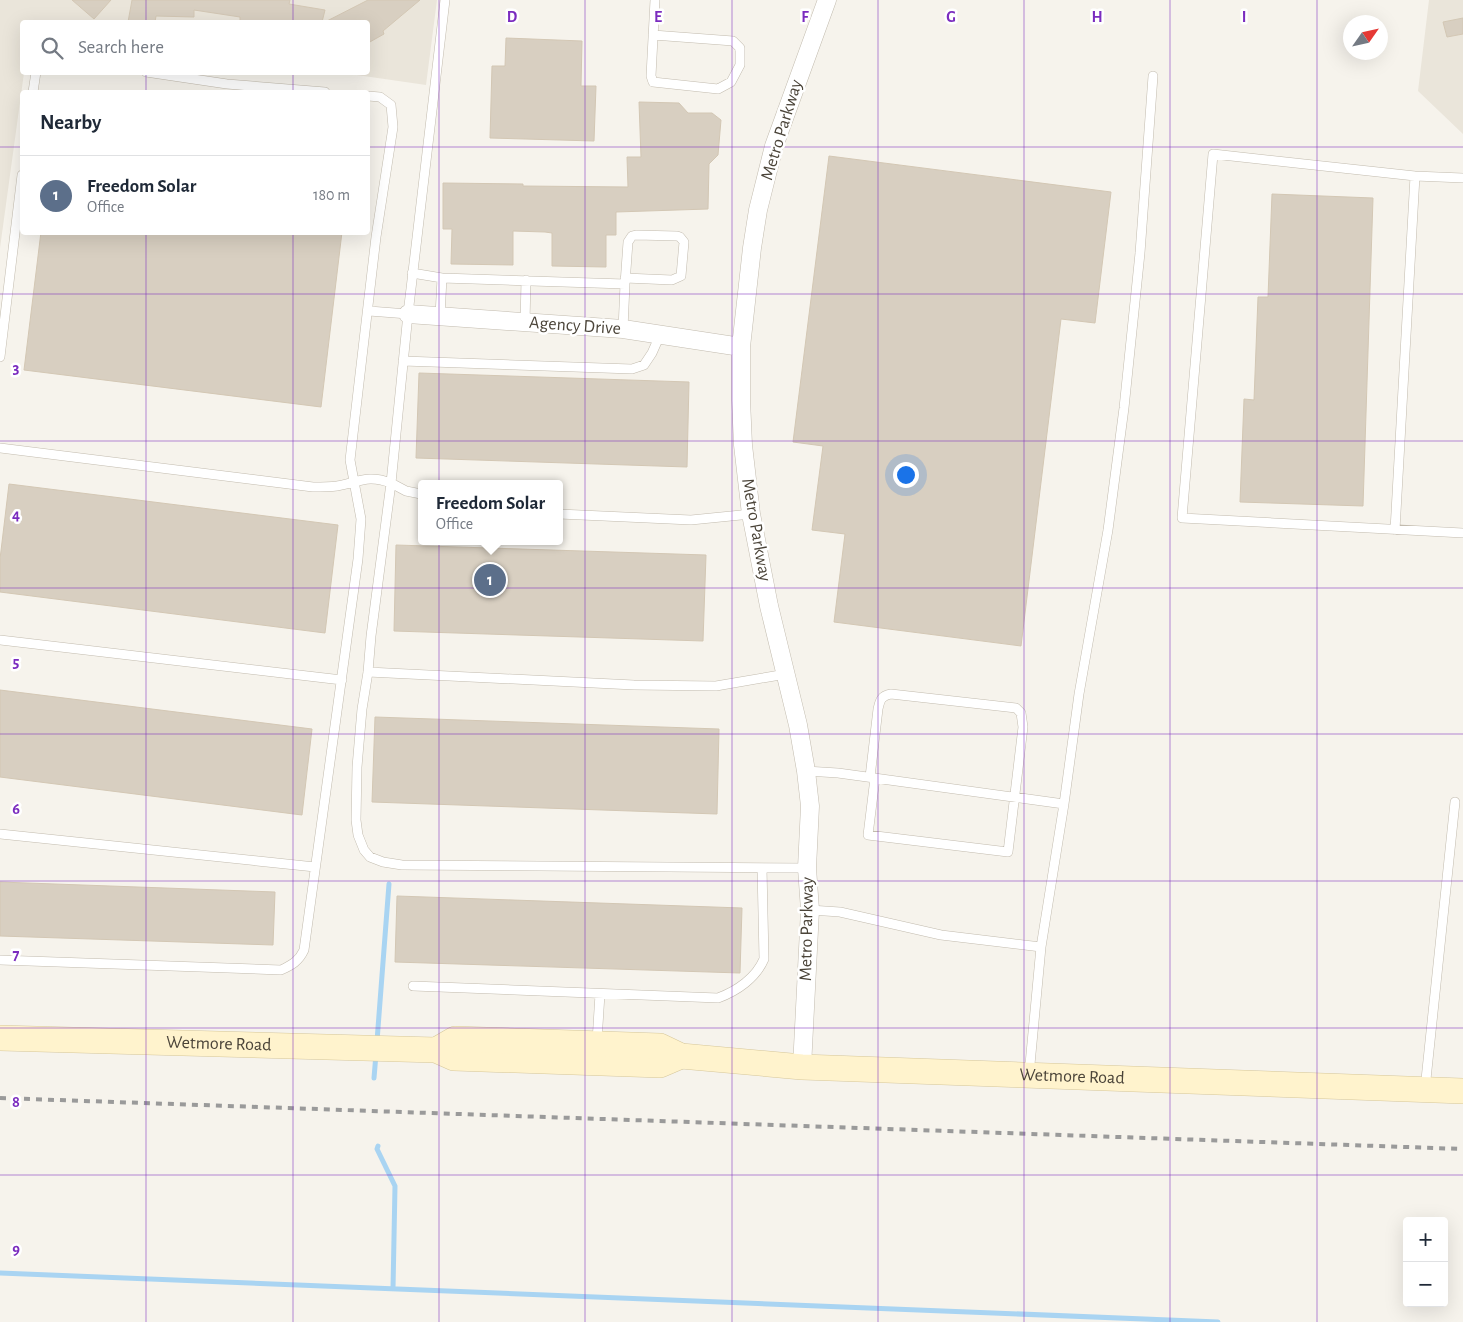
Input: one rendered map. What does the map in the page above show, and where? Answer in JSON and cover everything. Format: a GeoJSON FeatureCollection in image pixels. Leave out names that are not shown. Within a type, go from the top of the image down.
{"type":"FeatureCollection","features":[{"type":"Feature","properties":{"kind":"main road","name":"Wetmore Road"},"geometry":{"type":"LineString","coordinates":[[0,1038],[436,1050],[454,1058],[660,1065],[681,1056]]}},
{"type":"Feature","properties":{"kind":"main road","name":"Wetmore Road"},"geometry":{"type":"LineString","coordinates":[[436,1050],[455,1039],[660,1046],[681,1056],[802,1067],[1463,1091]]}},
{"type":"Feature","properties":{"kind":"street","name":"Metro Parkway"},"geometry":{"type":"LineString","coordinates":[[802,1067],[810,910],[808,868],[810,806],[798,724],[769,606],[751,514],[743,445],[741,348],[758,210],[774,146],[827,0]]}},
{"type":"Feature","properties":{"kind":"street","name":"Agency Drive"},"geometry":{"type":"LineString","coordinates":[[408,314],[623,330],[741,348]]}},
{"type":"Feature","properties":{"kind":"lane"},"geometry":{"type":"LineString","coordinates":[[445,0],[412,273],[392,483],[360,728],[356,820],[358,835],[364,850],[370,857],[383,862],[402,865],[808,868]]}},
{"type":"Feature","properties":{"kind":"lane"},"geometry":{"type":"LineString","coordinates":[[653,35],[733,41],[740,48],[740,65],[731,82],[718,89],[652,82],[651,76],[653,35],[655,0]]}},
{"type":"Feature","properties":{"kind":"lane"},"geometry":{"type":"LineString","coordinates":[[33,90],[36,75]]}},
{"type":"Feature","properties":{"kind":"lane"},"geometry":{"type":"LineString","coordinates":[[166,75],[227,84],[300,90]]}},
{"type":"Feature","properties":{"kind":"lane"},"geometry":{"type":"LineString","coordinates":[[1029,1075],[1041,947],[1064,804],[1079,694],[1108,530],[1124,408],[1140,253],[1153,76]]}},
{"type":"Feature","properties":{"kind":"lane"},"geometry":{"type":"LineString","coordinates":[[0,960],[281,970],[300,958],[304,950],[358,559],[360,506],[353,481],[350,460],[369,311],[376,237],[393,126],[391,105],[380,97],[370,96]]}},
{"type":"Feature","properties":{"kind":"lane"},"geometry":{"type":"LineString","coordinates":[[1463,178],[1415,176],[1213,154],[1182,518],[1463,533]]}},
{"type":"Feature","properties":{"kind":"lane"},"geometry":{"type":"LineString","coordinates":[[1395,530],[1415,176]]}},
{"type":"Feature","properties":{"kind":"lane"},"geometry":{"type":"LineString","coordinates":[[0,357],[20,192]]}},
{"type":"Feature","properties":{"kind":"lane"},"geometry":{"type":"LineString","coordinates":[[412,273],[442,278],[625,281],[672,280],[681,276],[684,242],[682,239],[677,236],[636,235],[632,236],[628,242],[625,281],[623,330]]}},
{"type":"Feature","properties":{"kind":"lane"},"geometry":{"type":"LineString","coordinates":[[440,316],[442,278]]}},
{"type":"Feature","properties":{"kind":"lane"},"geometry":{"type":"LineString","coordinates":[[525,322],[526,280]]}},
{"type":"Feature","properties":{"kind":"lane"},"geometry":{"type":"LineString","coordinates":[[369,311],[408,314]]}},
{"type":"Feature","properties":{"kind":"lane"},"geometry":{"type":"LineString","coordinates":[[403,361],[632,369],[644,366],[660,335]]}},
{"type":"Feature","properties":{"kind":"lane"},"geometry":{"type":"LineString","coordinates":[[0,448],[313,487],[381,479],[418,493]]}},
{"type":"Feature","properties":{"kind":"lane"},"geometry":{"type":"LineString","coordinates":[[563,514],[691,520],[751,514]]}},
{"type":"Feature","properties":{"kind":"lane"},"geometry":{"type":"LineString","coordinates":[[0,640],[342,680]]}},
{"type":"Feature","properties":{"kind":"lane"},"geometry":{"type":"LineString","coordinates":[[368,672],[634,685],[716,686],[786,674]]}},
{"type":"Feature","properties":{"kind":"lane"},"geometry":{"type":"LineString","coordinates":[[891,694],[1016,708],[1021,713],[1023,727],[1014,797],[1008,852],[868,835],[878,709],[881,699],[885,695],[891,694]]}},
{"type":"Feature","properties":{"kind":"lane"},"geometry":{"type":"LineString","coordinates":[[806,771],[1064,804]]}},
{"type":"Feature","properties":{"kind":"lane"},"geometry":{"type":"LineString","coordinates":[[1425,1089],[1454,802]]}},
{"type":"Feature","properties":{"kind":"lane"},"geometry":{"type":"LineString","coordinates":[[0,834],[315,867]]}},
{"type":"Feature","properties":{"kind":"lane"},"geometry":{"type":"LineString","coordinates":[[413,986],[718,998],[727,995],[743,984],[761,967],[764,959],[762,868]]}},
{"type":"Feature","properties":{"kind":"lane"},"geometry":{"type":"LineString","coordinates":[[810,910],[840,912],[941,935],[1041,947]]}},
{"type":"Feature","properties":{"kind":"lane"},"geometry":{"type":"LineString","coordinates":[[597,1044],[600,994]]}},
{"type":"Feature","properties":{"kind":"shaded area"},"geometry":{"type":"Polygon","coordinates":[[[0,0],[437,0],[426,85],[357,75],[370,75],[370,20],[20,20],[20,75],[24,75],[22,90],[20,90],[20,102],[0,248],[0,0]]]}},
{"type":"Feature","properties":{"kind":"shaded area"},"geometry":{"type":"Polygon","coordinates":[[[1429,0],[1463,0],[1463,134],[1418,91],[1429,0]]]}},
{"type":"Feature","properties":{"kind":"building"},"geometry":{"type":"Polygon","coordinates":[[[72,0],[111,0],[94,19],[72,0]]]}},
{"type":"Feature","properties":{"kind":"building"},"geometry":{"type":"Polygon","coordinates":[[[132,0],[290,0],[289,4],[325,10],[322,20],[240,20],[240,17],[194,10],[194,17],[156,16],[155,20],[128,20],[132,0]]]}},
{"type":"Feature","properties":{"kind":"building"},"geometry":{"type":"Polygon","coordinates":[[[368,0],[420,0],[383,31],[384,34],[370,42],[370,20],[329,20],[368,0]]]}},
{"type":"Feature","properties":{"kind":"building"},"geometry":{"type":"Polygon","coordinates":[[[1463,18],[1463,34],[1447,37],[1443,22],[1463,18]]]}},
{"type":"Feature","properties":{"kind":"building"},"geometry":{"type":"Polygon","coordinates":[[[506,38],[582,41],[581,86],[596,86],[594,141],[490,138],[492,66],[505,66],[506,38]]]}},
{"type":"Feature","properties":{"kind":"building"},"geometry":{"type":"Polygon","coordinates":[[[639,102],[679,103],[688,113],[712,113],[721,120],[718,155],[709,164],[708,209],[616,212],[616,235],[606,235],[606,267],[552,266],[552,233],[513,231],[513,265],[451,264],[452,229],[443,229],[443,183],[628,187],[627,157],[641,157],[639,102]]]}},
{"type":"Feature","properties":{"kind":"building"},"geometry":{"type":"Polygon","coordinates":[[[829,156],[1111,192],[1095,323],[1061,319],[1021,646],[834,622],[845,534],[812,530],[823,446],[793,442],[829,156]]]}},
{"type":"Feature","properties":{"kind":"building"},"geometry":{"type":"Polygon","coordinates":[[[1272,194],[1373,198],[1363,506],[1240,502],[1244,399],[1254,400],[1258,297],[1268,297],[1272,194]]]}},
{"type":"Feature","properties":{"kind":"building"},"geometry":{"type":"Polygon","coordinates":[[[41,235],[342,235],[321,407],[24,370],[41,235]]]}},
{"type":"Feature","properties":{"kind":"building"},"geometry":{"type":"Polygon","coordinates":[[[419,373],[689,382],[687,467],[416,458],[419,373]]]}},
{"type":"Feature","properties":{"kind":"building"},"geometry":{"type":"Polygon","coordinates":[[[9,484],[338,525],[325,633],[0,592],[0,559],[9,484]]]}},
{"type":"Feature","properties":{"kind":"building"},"geometry":{"type":"Polygon","coordinates":[[[396,545],[706,555],[703,641],[394,631],[396,545]]]}},
{"type":"Feature","properties":{"kind":"building"},"geometry":{"type":"Polygon","coordinates":[[[0,690],[312,729],[302,815],[0,777],[0,690]]]}},
{"type":"Feature","properties":{"kind":"building"},"geometry":{"type":"Polygon","coordinates":[[[375,717],[719,729],[717,814],[372,802],[375,717]]]}},
{"type":"Feature","properties":{"kind":"building"},"geometry":{"type":"Polygon","coordinates":[[[0,882],[275,892],[273,945],[0,936],[0,882]]]}},
{"type":"Feature","properties":{"kind":"building"},"geometry":{"type":"Polygon","coordinates":[[[397,896],[742,908],[740,973],[395,962],[397,896]]]}},
{"type":"Feature","properties":{"kind":"waterway"},"geometry":{"type":"LineString","coordinates":[[377,1041],[389,884]]}},
{"type":"Feature","properties":{"kind":"waterway"},"geometry":{"type":"LineString","coordinates":[[374,1078],[376,1054]]}},
{"type":"Feature","properties":{"kind":"waterway"},"geometry":{"type":"LineString","coordinates":[[378,1146],[377,1149],[395,1186],[393,1289]]}},
{"type":"Feature","properties":{"kind":"waterway"},"geometry":{"type":"LineString","coordinates":[[0,1273],[1218,1322]]}},
{"type":"Feature","properties":{"kind":"railway"},"geometry":{"type":"LineString","coordinates":[[0,1098],[1463,1149]]}},
{"type":"Feature","properties":{"kind":"place","name":"Freedom Solar"},"geometry":{"type":"Point","coordinates":[490,580]}}]}
